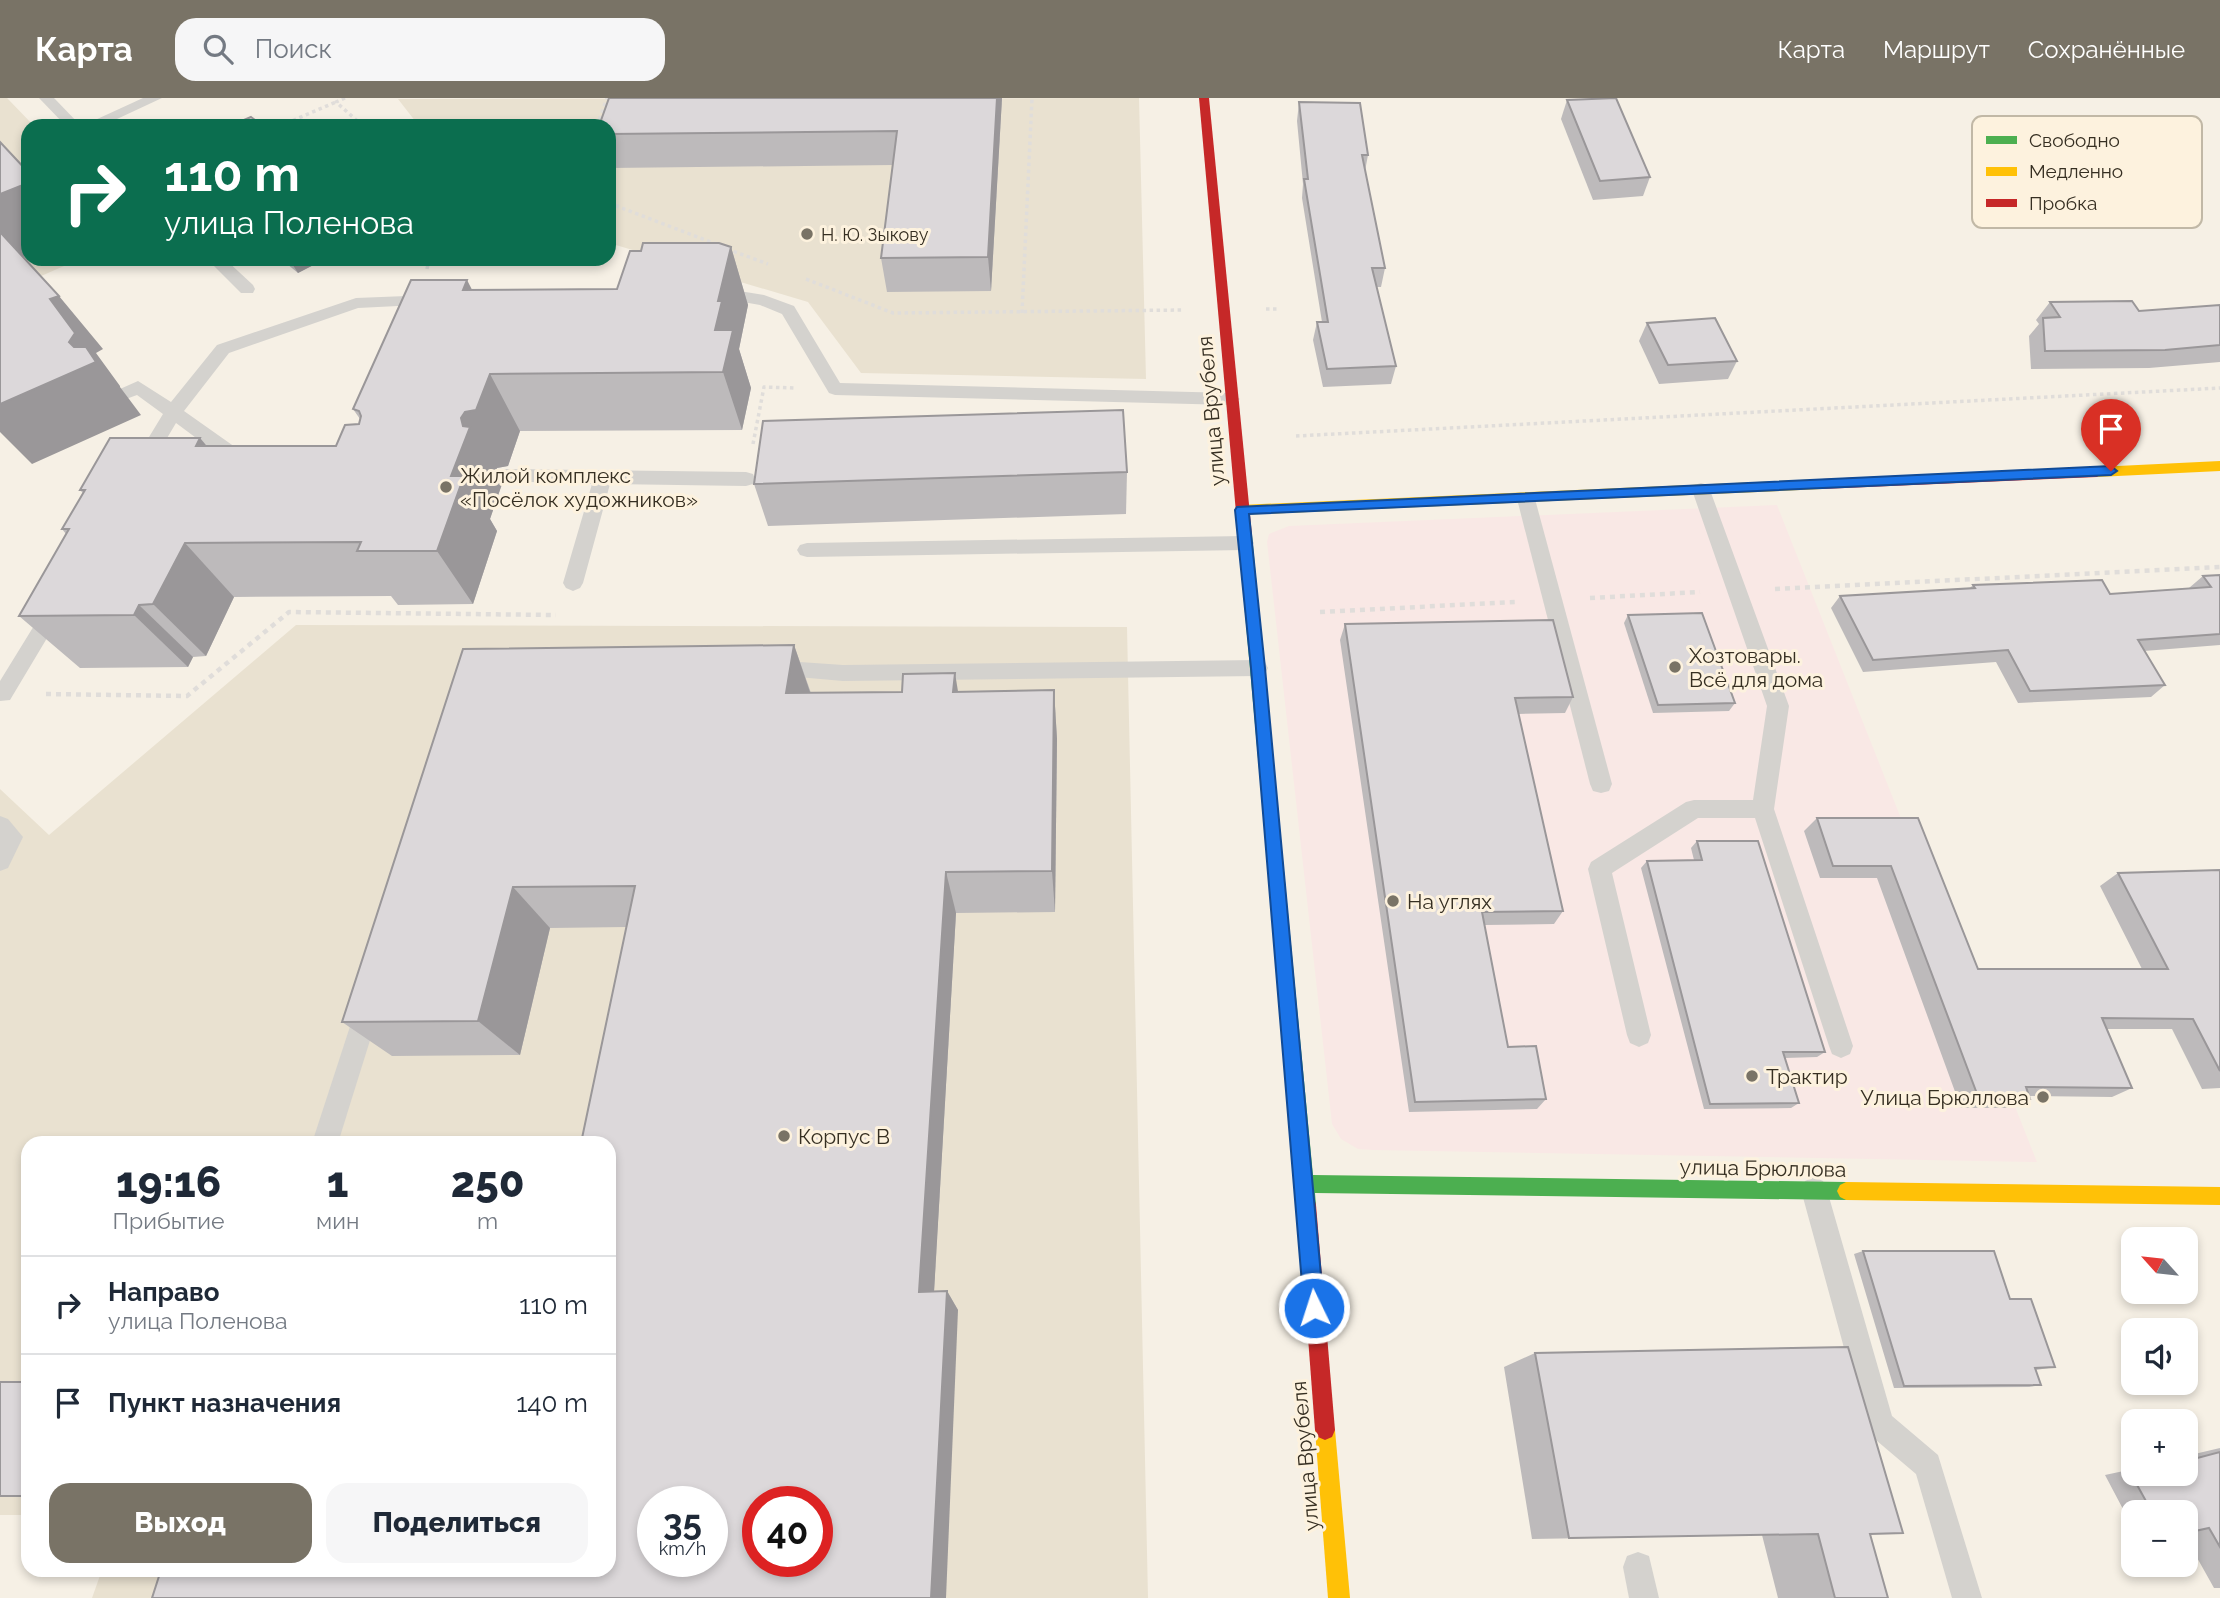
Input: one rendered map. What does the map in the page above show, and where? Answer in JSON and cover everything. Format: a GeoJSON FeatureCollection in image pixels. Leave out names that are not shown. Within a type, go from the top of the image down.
{"type":"FeatureCollection","features":[{"type":"Feature","properties":{"kind":"street","name":"улица Врубеля"},"geometry":{"type":"LineString","coordinates":[[1204,98],[1305,1184],[1339,1598]]}},
{"type":"Feature","properties":{"kind":"street"},"geometry":{"type":"LineString","coordinates":[[1241,510],[2220,466]]}},
{"type":"Feature","properties":{"kind":"street","name":"улица Брюллова"},"geometry":{"type":"LineString","coordinates":[[1305,1184],[2220,1196]]}},
{"type":"Feature","properties":{"kind":"lane"},"geometry":{"type":"LineString","coordinates":[[46,98],[67,119]]}},
{"type":"Feature","properties":{"kind":"lane"},"geometry":{"type":"LineString","coordinates":[[106,119],[155,98]]}},
{"type":"Feature","properties":{"kind":"lane"},"geometry":{"type":"LineString","coordinates":[[222,266],[247,289]]}},
{"type":"Feature","properties":{"kind":"lane"},"geometry":{"type":"LineString","coordinates":[[700,291],[737,294],[764,300],[788,310],[835,389],[1231,399]]}},
{"type":"Feature","properties":{"kind":"lane"},"geometry":{"type":"LineString","coordinates":[[131,482],[173,412],[223,349],[356,303],[451,299]]}},
{"type":"Feature","properties":{"kind":"lane"},"geometry":{"type":"LineString","coordinates":[[125,393],[138,387],[257,473]]}},
{"type":"Feature","properties":{"kind":"lane"},"geometry":{"type":"LineString","coordinates":[[505,476],[746,479]]}},
{"type":"Feature","properties":{"kind":"lane"},"geometry":{"type":"LineString","coordinates":[[573,583],[603,477]]}},
{"type":"Feature","properties":{"kind":"lane"},"geometry":{"type":"LineString","coordinates":[[1701,490],[1778,706],[1763,808],[1841,1046]]}},
{"type":"Feature","properties":{"kind":"lane"},"geometry":{"type":"LineString","coordinates":[[1526,499],[1601,784]]}},
{"type":"Feature","properties":{"kind":"lane"},"geometry":{"type":"LineString","coordinates":[[807,550],[1244,543]]}},
{"type":"Feature","properties":{"kind":"lane"},"geometry":{"type":"LineString","coordinates":[[3,694],[67,588]]}},
{"type":"Feature","properties":{"kind":"lane"},"geometry":{"type":"LineString","coordinates":[[747,666],[843,673],[1258,668]]}},
{"type":"Feature","properties":{"kind":"lane"},"geometry":{"type":"LineString","coordinates":[[1639,1035],[1599,869],[1694,809],[1763,808]]}},
{"type":"Feature","properties":{"kind":"lane"},"geometry":{"type":"LineString","coordinates":[[0,826],[12,837],[0,860]]}},
{"type":"Feature","properties":{"kind":"lane"},"geometry":{"type":"LineString","coordinates":[[328,1136],[375,986]]}},
{"type":"Feature","properties":{"kind":"lane"},"geometry":{"type":"LineString","coordinates":[[1814,1190],[1880,1425],[1928,1465],[1967,1598]]}},
{"type":"Feature","properties":{"kind":"lane"},"geometry":{"type":"LineString","coordinates":[[1638,1567],[1644,1598]]}},
{"type":"Feature","properties":{"kind":"path"},"geometry":{"type":"LineString","coordinates":[[296,119],[345,98]]}},
{"type":"Feature","properties":{"kind":"path"},"geometry":{"type":"LineString","coordinates":[[600,119],[607,98]]}},
{"type":"Feature","properties":{"kind":"path"},"geometry":{"type":"LineString","coordinates":[[1022,313],[1032,98]]}},
{"type":"Feature","properties":{"kind":"path"},"geometry":{"type":"LineString","coordinates":[[336,102],[355,119]]}},
{"type":"Feature","properties":{"kind":"path"},"geometry":{"type":"LineString","coordinates":[[616,206],[777,268]]}},
{"type":"Feature","properties":{"kind":"path"},"geometry":{"type":"LineString","coordinates":[[423,300],[428,266]]}},
{"type":"Feature","properties":{"kind":"path"},"geometry":{"type":"LineString","coordinates":[[803,278],[893,313],[1191,310]]}},
{"type":"Feature","properties":{"kind":"path"},"geometry":{"type":"LineString","coordinates":[[757,422],[764,387]]}},
{"type":"Feature","properties":{"kind":"path"},"geometry":{"type":"LineString","coordinates":[[1296,436],[2220,388]]}},
{"type":"Feature","properties":{"kind":"path"},"geometry":{"type":"LineString","coordinates":[[3,694],[187,696],[289,612],[566,615],[573,583]]}},
{"type":"Feature","properties":{"kind":"shaded area"},"geometry":{"type":"Polygon","coordinates":[[[0,98],[7,98],[27,119],[21,119],[21,266],[64,266],[0,294],[0,98]]]}},
{"type":"Feature","properties":{"kind":"shaded area"},"geometry":{"type":"Polygon","coordinates":[[[1139,98],[1146,379],[861,373],[808,302],[616,245],[616,119],[414,119],[398,99],[1139,98]]]}},
{"type":"Feature","properties":{"kind":"shaded area"},"geometry":{"type":"Polygon","coordinates":[[[1777,505],[2037,1162],[1373,1150],[1358,1149],[1341,1139],[1332,1124],[1267,542],[1269,534],[1289,526],[1777,505]]]}},
{"type":"Feature","properties":{"kind":"shaded area"},"geometry":{"type":"Polygon","coordinates":[[[296,625],[1127,627],[1148,1598],[92,1598],[100,1577],[616,1577],[616,1136],[21,1136],[21,1515],[0,1515],[0,789],[49,835],[296,625]]]}},
{"type":"Feature","properties":{"kind":"building"},"geometry":{"type":"Polygon","coordinates":[[[609,98],[997,98],[988,257],[881,258],[897,131],[616,134],[616,119],[602,119],[609,98]]]}},
{"type":"Feature","properties":{"kind":"building"},"geometry":{"type":"Polygon","coordinates":[[[1616,98],[1650,177],[1600,181],[1567,100],[1616,98]]]}},
{"type":"Feature","properties":{"kind":"building"},"geometry":{"type":"Polygon","coordinates":[[[1299,102],[1360,103],[1368,155],[1362,155],[1385,268],[1372,268],[1396,366],[1327,369],[1317,322],[1328,322],[1304,179],[1308,179],[1299,102]]]}},
{"type":"Feature","properties":{"kind":"building"},"geometry":{"type":"Polygon","coordinates":[[[0,142],[21,164],[21,186],[0,194],[0,142]]]}},
{"type":"Feature","properties":{"kind":"building"},"geometry":{"type":"Polygon","coordinates":[[[0,232],[21,255],[21,266],[31,266],[59,296],[50,299],[75,333],[69,342],[74,347],[86,347],[96,362],[0,404],[0,232]]]}},
{"type":"Feature","properties":{"kind":"building"},"geometry":{"type":"Polygon","coordinates":[[[643,243],[719,243],[731,247],[718,301],[722,301],[715,330],[733,330],[723,372],[490,374],[476,410],[465,412],[461,418],[463,426],[470,427],[451,476],[464,476],[437,551],[357,551],[361,542],[185,543],[153,604],[139,605],[134,615],[19,616],[69,529],[62,529],[85,490],[80,490],[110,438],[200,438],[196,446],[336,446],[345,425],[359,424],[359,411],[353,409],[411,280],[467,280],[463,290],[617,289],[630,251],[641,251],[643,243]]]}},
{"type":"Feature","properties":{"kind":"building"},"geometry":{"type":"Polygon","coordinates":[[[2132,301],[2139,311],[2220,305],[2220,345],[2165,350],[2045,351],[2043,318],[2060,317],[2050,302],[2132,301]]]}},
{"type":"Feature","properties":{"kind":"building"},"geometry":{"type":"Polygon","coordinates":[[[1715,318],[1737,361],[1668,365],[1647,323],[1715,318]]]}},
{"type":"Feature","properties":{"kind":"building"},"geometry":{"type":"Polygon","coordinates":[[[1123,410],[1127,472],[754,484],[763,421],[1123,410]]]}},
{"type":"Feature","properties":{"kind":"building"},"geometry":{"type":"Polygon","coordinates":[[[2220,575],[2220,634],[2138,640],[2165,685],[2030,691],[2008,650],[1873,660],[1840,596],[1975,588],[1973,585],[2102,580],[2110,594],[2211,587],[2203,576],[2220,575]]]}},
{"type":"Feature","properties":{"kind":"building","name":"Хозтовары. Всё для дома"},"geometry":{"type":"Polygon","coordinates":[[[1702,613],[1735,703],[1658,705],[1628,615],[1702,613]]]}},
{"type":"Feature","properties":{"kind":"building"},"geometry":{"type":"Polygon","coordinates":[[[1553,620],[1573,697],[1515,698],[1563,911],[1482,912],[1508,1047],[1536,1046],[1546,1099],[1415,1102],[1345,624],[1553,620]]]}},
{"type":"Feature","properties":{"kind":"building","name":"Корпус В"},"geometry":{"type":"Polygon","coordinates":[[[794,645],[786,693],[902,692],[903,674],[955,673],[953,692],[1054,690],[1052,871],[946,872],[919,1292],[947,1291],[931,1598],[152,1598],[159,1577],[616,1577],[616,1136],[582,1136],[635,886],[513,887],[478,1021],[342,1022],[463,649],[794,645]]]}},
{"type":"Feature","properties":{"kind":"building"},"geometry":{"type":"Polygon","coordinates":[[[1817,818],[1918,818],[1978,969],[2168,969],[2118,873],[2220,870],[2220,1071],[2193,1019],[2102,1018],[2132,1088],[2026,1087],[2030,1099],[1979,1099],[1891,866],[1833,866],[1817,818]]]}},
{"type":"Feature","properties":{"kind":"building"},"geometry":{"type":"Polygon","coordinates":[[[1697,841],[1758,841],[1825,1052],[1783,1052],[1799,1103],[1710,1104],[1647,861],[1702,860],[1697,841]]]}},
{"type":"Feature","properties":{"kind":"building"},"geometry":{"type":"Polygon","coordinates":[[[1863,1251],[1994,1251],[2010,1299],[2031,1299],[2055,1367],[2035,1368],[2041,1385],[1904,1386],[1863,1251]]]}},
{"type":"Feature","properties":{"kind":"building"},"geometry":{"type":"Polygon","coordinates":[[[1848,1347],[1903,1533],[1870,1534],[1888,1598],[1835,1598],[1818,1534],[1569,1538],[1535,1353],[1848,1347]]]}},
{"type":"Feature","properties":{"kind":"building"},"geometry":{"type":"Polygon","coordinates":[[[0,1382],[21,1382],[21,1496],[0,1496],[0,1382]]]}},
{"type":"Feature","properties":{"kind":"building"},"geometry":{"type":"Polygon","coordinates":[[[2220,1452],[2220,1547],[2209,1528],[2198,1530],[2198,1500],[2145,1500],[2138,1486],[2198,1486],[2198,1458],[2220,1452]]]}},
{"type":"Feature","properties":{"kind":"traffic: fast"},"geometry":{"type":"LineString","coordinates":[[1245,535],[1307,1205]]}},
{"type":"Feature","properties":{"kind":"traffic: fast"},"geometry":{"type":"LineString","coordinates":[[1305,1184],[1846,1191]]}},
{"type":"Feature","properties":{"kind":"traffic: slow"},"geometry":{"type":"LineString","coordinates":[[2097,472],[2220,466]]}},
{"type":"Feature","properties":{"kind":"traffic: slow"},"geometry":{"type":"LineString","coordinates":[[1241,510],[1822,484]]}},
{"type":"Feature","properties":{"kind":"traffic: slow"},"geometry":{"type":"LineString","coordinates":[[1846,1191],[2220,1196]]}},
{"type":"Feature","properties":{"kind":"traffic: slow"},"geometry":{"type":"LineString","coordinates":[[1325,1430],[1339,1598]]}},
{"type":"Feature","properties":{"kind":"traffic: jam"},"geometry":{"type":"LineString","coordinates":[[1204,98],[1245,535]]}},
{"type":"Feature","properties":{"kind":"traffic: jam"},"geometry":{"type":"LineString","coordinates":[[1822,484],[2097,472]]}},
{"type":"Feature","properties":{"kind":"traffic: jam"},"geometry":{"type":"LineString","coordinates":[[1307,1205],[1325,1430]]}},
{"type":"Feature","properties":{"kind":"place","name":"Н. Ю. Зыкову"},"geometry":{"type":"Point","coordinates":[807,234]}},
{"type":"Feature","properties":{"kind":"place","name":"Жилой комплекс «Посёлок художников»"},"geometry":{"type":"Point","coordinates":[446,487]}},
{"type":"Feature","properties":{"kind":"place","name":"Хозтовары. Всё для дома"},"geometry":{"type":"Point","coordinates":[1675,667]}},
{"type":"Feature","properties":{"kind":"place","name":"На углях"},"geometry":{"type":"Point","coordinates":[1393,901]}},
{"type":"Feature","properties":{"kind":"place","name":"Трактир"},"geometry":{"type":"Point","coordinates":[1752,1076]}},
{"type":"Feature","properties":{"kind":"place","name":"Улица Брюллова"},"geometry":{"type":"Point","coordinates":[2043,1097]}},
{"type":"Feature","properties":{"kind":"place","name":"Корпус В"},"geometry":{"type":"Point","coordinates":[784,1136]}},
{"type":"Feature","properties":{"kind":"route"},"geometry":{"type":"LineString","coordinates":[[1314,1308],[1258,668],[1241,510],[2111,471]]}}]}
